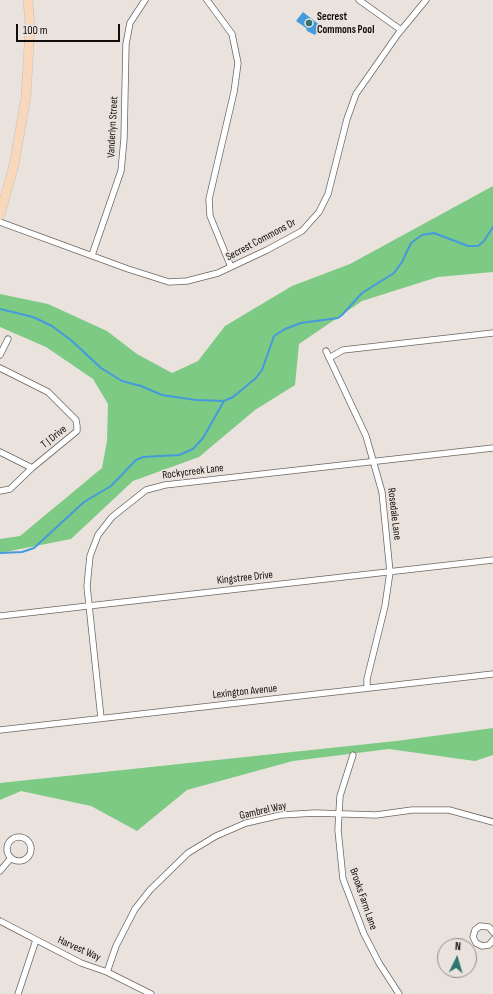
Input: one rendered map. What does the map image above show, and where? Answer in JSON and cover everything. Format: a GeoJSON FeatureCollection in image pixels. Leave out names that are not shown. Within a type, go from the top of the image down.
{"type":"FeatureCollection","features":[{"type":"Feature","properties":{"kind":"main road"},"geometry":{"type":"LineString","coordinates":[[0,214],[14,165],[26,97],[30,34],[28,0]]}},
{"type":"Feature","properties":{"kind":"street","name":"Vanderlyn Street"},"geometry":{"type":"LineString","coordinates":[[92,255],[121,171],[125,112],[126,44],[130,23],[145,0]]}},
{"type":"Feature","properties":{"kind":"street"},"geometry":{"type":"LineString","coordinates":[[207,0],[232,34],[238,63],[234,92],[209,199],[210,216],[232,267]]}},
{"type":"Feature","properties":{"kind":"street"},"geometry":{"type":"LineString","coordinates":[[359,0],[401,30]]}},
{"type":"Feature","properties":{"kind":"street","name":"Secrest Commons Dr"},"geometry":{"type":"LineString","coordinates":[[0,222],[128,269],[168,282],[187,281],[218,273],[302,231],[319,212],[328,194],[347,119],[356,94],[401,30],[426,0]]}},
{"type":"Feature","properties":{"kind":"street"},"geometry":{"type":"LineString","coordinates":[[329,358],[343,350],[493,333]]}},
{"type":"Feature","properties":{"kind":"street"},"geometry":{"type":"LineString","coordinates":[[0,355],[8,339]]}},
{"type":"Feature","properties":{"kind":"street","name":"Rosedale Lane"},"geometry":{"type":"LineString","coordinates":[[326,351],[366,436],[382,492],[390,572],[385,606],[367,679],[367,688]]}},
{"type":"Feature","properties":{"kind":"street","name":"T J Drive"},"geometry":{"type":"LineString","coordinates":[[0,368],[48,392],[76,420],[77,431],[32,468],[10,489],[0,491]]}},
{"type":"Feature","properties":{"kind":"street","name":"Rockycreek Lane"},"geometry":{"type":"LineString","coordinates":[[101,718],[87,586],[90,556],[98,535],[112,517],[146,490],[166,485],[493,448]]}},
{"type":"Feature","properties":{"kind":"street"},"geometry":{"type":"LineString","coordinates":[[0,452],[32,468]]}},
{"type":"Feature","properties":{"kind":"street","name":"Kingstree Drive"},"geometry":{"type":"LineString","coordinates":[[0,616],[493,560]]}},
{"type":"Feature","properties":{"kind":"street","name":"Lexington Avenue"},"geometry":{"type":"LineString","coordinates":[[0,730],[493,674]]}},
{"type":"Feature","properties":{"kind":"street","name":"Brooks Farm Lane"},"geometry":{"type":"LineString","coordinates":[[353,755],[340,796],[338,830],[343,879],[364,934],[379,963],[398,994]]}},
{"type":"Feature","properties":{"kind":"street","name":"Gambrel Way"},"geometry":{"type":"LineString","coordinates":[[107,972],[116,946],[135,909],[166,872],[188,853],[216,836],[246,823],[281,815],[315,813],[376,815],[412,810],[449,810],[493,822]]}},
{"type":"Feature","properties":{"kind":"street"},"geometry":{"type":"LineString","coordinates":[[21,838],[28,842],[31,849],[28,856],[18,861],[11,858],[7,847],[11,841],[21,838]]}},
{"type":"Feature","properties":{"kind":"street"},"geometry":{"type":"LineString","coordinates":[[0,871],[11,858]]}},
{"type":"Feature","properties":{"kind":"street","name":"Harvest Way"},"geometry":{"type":"LineString","coordinates":[[0,921],[81,963],[107,972],[150,994]]}},
{"type":"Feature","properties":{"kind":"street"},"geometry":{"type":"LineString","coordinates":[[493,932],[489,927],[480,926],[475,930],[473,937],[476,943],[482,946],[489,945],[493,940]]}},
{"type":"Feature","properties":{"kind":"street"},"geometry":{"type":"LineString","coordinates":[[18,994],[36,940]]}},
{"type":"Feature","properties":{"kind":"green space"},"geometry":{"type":"Polygon","coordinates":[[[493,186],[493,272],[438,277],[362,301],[299,344],[295,385],[255,410],[199,457],[133,481],[71,539],[0,553],[0,539],[20,536],[102,468],[107,441],[108,404],[93,379],[46,347],[0,327],[0,294],[48,304],[107,331],[137,354],[172,373],[198,361],[225,326],[292,286],[350,264],[493,186]]]}},
{"type":"Feature","properties":{"kind":"green space"},"geometry":{"type":"Polygon","coordinates":[[[493,728],[493,755],[475,761],[389,749],[293,761],[187,790],[137,831],[91,806],[21,791],[0,800],[0,783],[396,741],[493,728]]]}},
{"type":"Feature","properties":{"kind":"water","name":"Secrest Commons Pool"},"geometry":{"type":"Polygon","coordinates":[[[303,12],[321,26],[315,35],[307,31],[306,28],[296,21],[303,12]]]}},
{"type":"Feature","properties":{"kind":"waterway"},"geometry":{"type":"LineString","coordinates":[[0,309],[33,317],[52,326],[72,341],[101,368],[122,381],[141,386],[162,395],[196,400],[224,401],[233,397],[256,378],[262,370],[274,336],[285,329],[301,323],[338,318],[362,293],[394,273],[402,262],[411,243],[422,235],[434,233],[468,246],[478,246],[484,241],[493,227]]}},
{"type":"Feature","properties":{"kind":"waterway"},"geometry":{"type":"LineString","coordinates":[[0,553],[22,552],[34,548],[84,502],[111,486],[136,460],[143,457],[179,455],[193,449],[203,438],[224,401]]}},
{"type":"Feature","properties":{"kind":"place","name":"Secrest Commons Pool"},"geometry":{"type":"Point","coordinates":[309,23]}}]}
